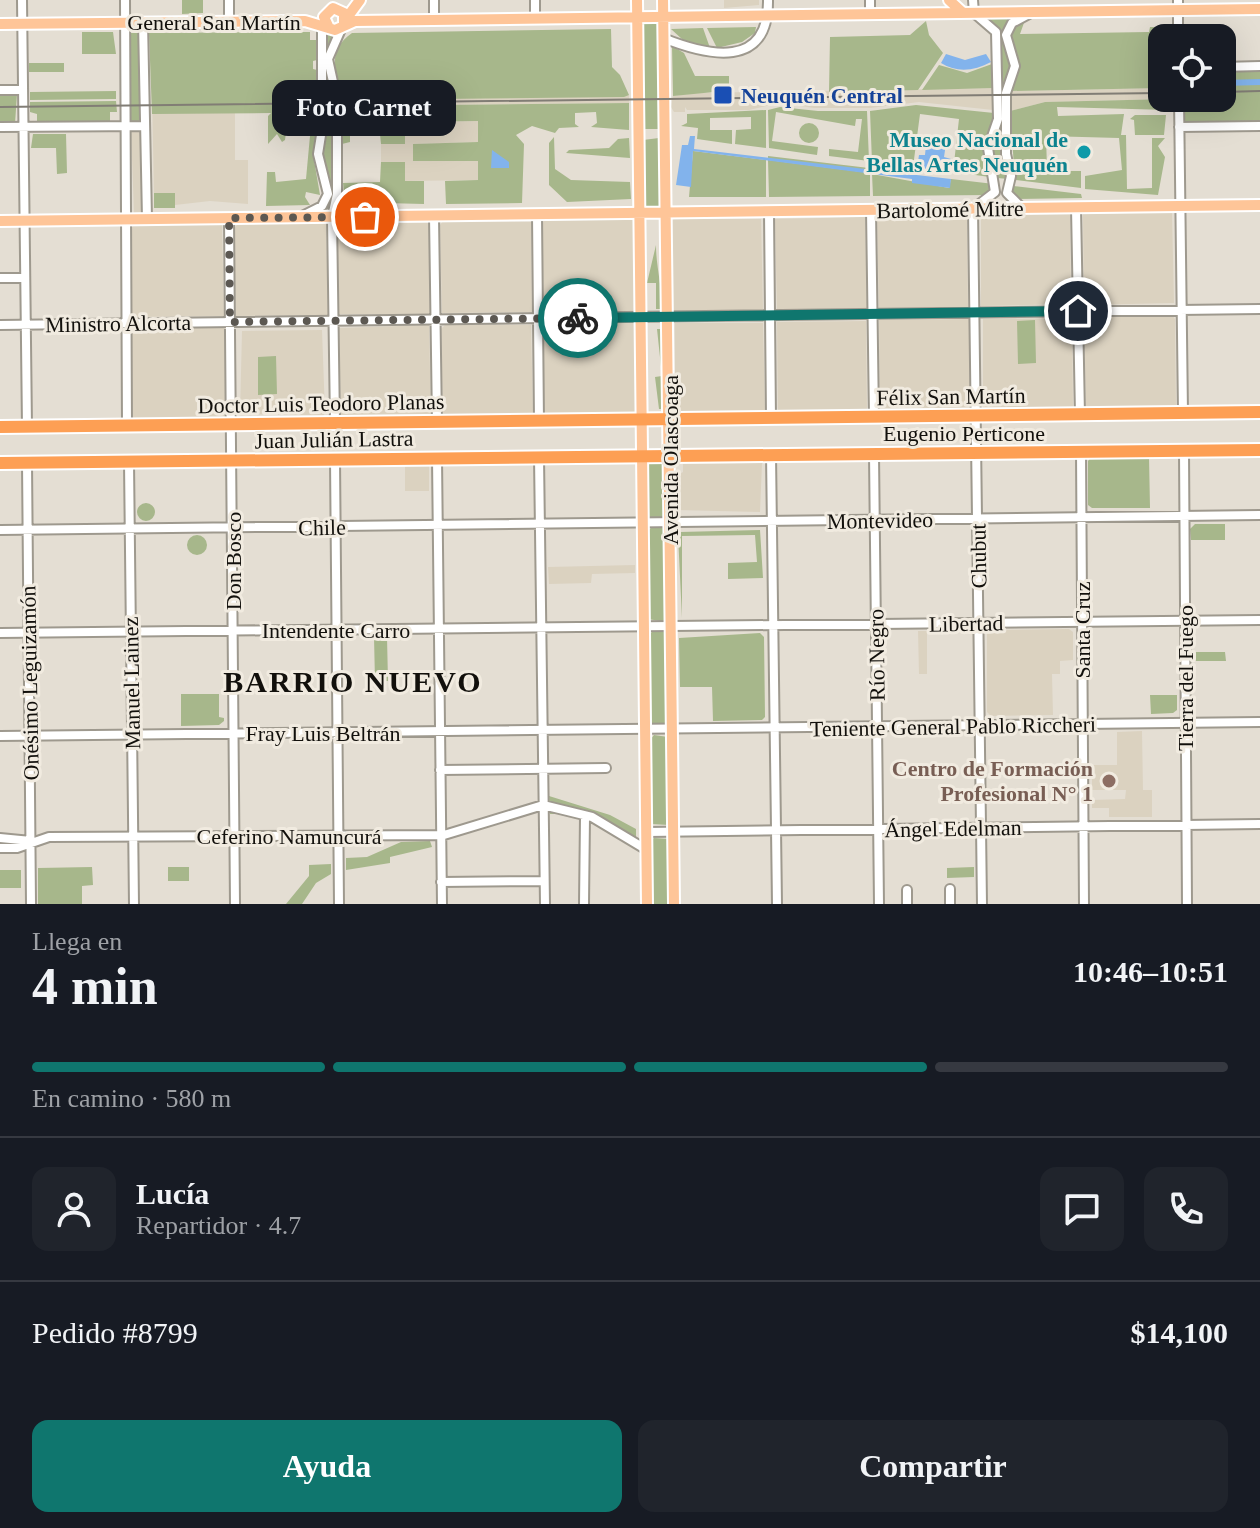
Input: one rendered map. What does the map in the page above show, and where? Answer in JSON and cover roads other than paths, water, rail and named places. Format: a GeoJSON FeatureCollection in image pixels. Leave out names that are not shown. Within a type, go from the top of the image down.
{"type":"FeatureCollection","features":[{"type":"Feature","properties":{"kind":"highway","name":"Félix San Martín"},"geometry":{"type":"LineString","coordinates":[[642,420],[1260,412]]}},
{"type":"Feature","properties":{"kind":"highway","name":"Doctor Luis Teodoro Planas"},"geometry":{"type":"LineString","coordinates":[[0,427],[642,420]]}},
{"type":"Feature","properties":{"kind":"highway","name":"Eugenio Perticone"},"geometry":{"type":"LineString","coordinates":[[669,455],[1260,450]]}},
{"type":"Feature","properties":{"kind":"highway","name":"Juan Julián Lastra"},"geometry":{"type":"LineString","coordinates":[[0,463],[669,455]]}},
{"type":"Feature","properties":{"kind":"main road","name":"Avenida Olascoaga"},"geometry":{"type":"LineString","coordinates":[[637,0],[647,904]]}},
{"type":"Feature","properties":{"kind":"main road","name":"Avenida Olascoaga"},"geometry":{"type":"LineString","coordinates":[[663,0],[674,904]]}},
{"type":"Feature","properties":{"kind":"main road"},"geometry":{"type":"LineString","coordinates":[[951,0],[968,13]]}},
{"type":"Feature","properties":{"kind":"main road","name":"General San Martín"},"geometry":{"type":"LineString","coordinates":[[0,24],[305,21],[338,14],[355,21],[1031,12],[1076,6],[1178,5],[1260,9]]}},
{"type":"Feature","properties":{"kind":"main road","name":"Bartolomé Mitre"},"geometry":{"type":"LineString","coordinates":[[0,221],[1260,205]]}},
{"type":"Feature","properties":{"kind":"street"},"geometry":{"type":"LineString","coordinates":[[22,0],[27,427]]}},
{"type":"Feature","properties":{"kind":"street"},"geometry":{"type":"LineString","coordinates":[[125,0],[127,425]]}},
{"type":"Feature","properties":{"kind":"street"},"geometry":{"type":"LineString","coordinates":[[229,0],[229,22]]}},
{"type":"Feature","properties":{"kind":"street"},"geometry":{"type":"LineString","coordinates":[[434,0],[434,19]]}},
{"type":"Feature","properties":{"kind":"street"},"geometry":{"type":"LineString","coordinates":[[535,0],[535,18]]}},
{"type":"Feature","properties":{"kind":"street"},"geometry":{"type":"LineString","coordinates":[[663,38],[702,53],[734,51],[758,38],[768,15],[768,0]]}},
{"type":"Feature","properties":{"kind":"street"},"geometry":{"type":"LineString","coordinates":[[870,0],[870,14]]}},
{"type":"Feature","properties":{"kind":"street"},"geometry":{"type":"LineString","coordinates":[[973,0],[968,13],[974,22],[987,23],[994,28],[996,37],[998,119],[988,145],[996,187],[990,199],[973,209]]}},
{"type":"Feature","properties":{"kind":"street"},"geometry":{"type":"LineString","coordinates":[[1023,208],[1007,193],[1011,173],[1006,154],[1006,95],[1015,64],[1006,35],[1012,23],[1031,12]]}},
{"type":"Feature","properties":{"kind":"street"},"geometry":{"type":"LineString","coordinates":[[335,423],[332,217],[337,194],[336,94],[328,59],[338,14]]}},
{"type":"Feature","properties":{"kind":"street"},"geometry":{"type":"LineString","coordinates":[[302,217],[322,206],[328,194],[318,154],[338,14]]}},
{"type":"Feature","properties":{"kind":"street"},"geometry":{"type":"LineString","coordinates":[[143,22],[147,219]]}},
{"type":"Feature","properties":{"kind":"street"},"geometry":{"type":"LineString","coordinates":[[1236,67],[1260,66]]}},
{"type":"Feature","properties":{"kind":"street"},"geometry":{"type":"LineString","coordinates":[[0,90],[23,90]]}},
{"type":"Feature","properties":{"kind":"street"},"geometry":{"type":"LineString","coordinates":[[1179,112],[1183,413]]}},
{"type":"Feature","properties":{"kind":"street"},"geometry":{"type":"LineString","coordinates":[[0,127],[145,126]]}},
{"type":"Feature","properties":{"kind":"street"},"geometry":{"type":"LineString","coordinates":[[1179,127],[1260,126]]}},
{"type":"Feature","properties":{"kind":"street"},"geometry":{"type":"LineString","coordinates":[[337,194],[343,208],[365,217]]}},
{"type":"Feature","properties":{"kind":"street"},"geometry":{"type":"LineString","coordinates":[[1076,208],[1080,415]]}},
{"type":"Feature","properties":{"kind":"street","name":"Chubut"},"geometry":{"type":"LineString","coordinates":[[973,209],[982,904]]}},
{"type":"Feature","properties":{"kind":"street"},"geometry":{"type":"LineString","coordinates":[[871,210],[874,417]]}},
{"type":"Feature","properties":{"kind":"street"},"geometry":{"type":"LineString","coordinates":[[769,212],[771,418]]}},
{"type":"Feature","properties":{"kind":"street"},"geometry":{"type":"LineString","coordinates":[[537,215],[539,421]]}},
{"type":"Feature","properties":{"kind":"street"},"geometry":{"type":"LineString","coordinates":[[434,216],[437,422]]}},
{"type":"Feature","properties":{"kind":"street","name":"Don Bosco"},"geometry":{"type":"LineString","coordinates":[[229,218],[235,904]]}},
{"type":"Feature","properties":{"kind":"street"},"geometry":{"type":"LineString","coordinates":[[0,278],[25,278]]}},
{"type":"Feature","properties":{"kind":"street","name":"Ministro Alcorta"},"geometry":{"type":"LineString","coordinates":[[0,325],[1260,309]]}},
{"type":"Feature","properties":{"kind":"street","name":"Tierra del Fuego"},"geometry":{"type":"LineString","coordinates":[[1184,451],[1187,904]]}},
{"type":"Feature","properties":{"kind":"street","name":"Santa Cruz"},"geometry":{"type":"LineString","coordinates":[[1081,452],[1084,904]]}},
{"type":"Feature","properties":{"kind":"street","name":"Río Negro"},"geometry":{"type":"LineString","coordinates":[[874,454],[879,904]]}},
{"type":"Feature","properties":{"kind":"street"},"geometry":{"type":"LineString","coordinates":[[771,455],[777,904]]}},
{"type":"Feature","properties":{"kind":"street"},"geometry":{"type":"LineString","coordinates":[[539,457],[545,904]]}},
{"type":"Feature","properties":{"kind":"street"},"geometry":{"type":"LineString","coordinates":[[437,458],[442,904]]}},
{"type":"Feature","properties":{"kind":"street"},"geometry":{"type":"LineString","coordinates":[[335,459],[339,904]]}},
{"type":"Feature","properties":{"kind":"street","name":"Manuel Lainez"},"geometry":{"type":"LineString","coordinates":[[129,462],[134,904]]}},
{"type":"Feature","properties":{"kind":"street","name":"Onésimo Leguizamón"},"geometry":{"type":"LineString","coordinates":[[27,463],[31,904]]}},
{"type":"Feature","properties":{"kind":"street","name":"Montevideo"},"geometry":{"type":"LineString","coordinates":[[644,524],[1260,515]]}},
{"type":"Feature","properties":{"kind":"street","name":"Chile"},"geometry":{"type":"LineString","coordinates":[[0,530],[644,524]]}},
{"type":"Feature","properties":{"kind":"street","name":"Libertad"},"geometry":{"type":"LineString","coordinates":[[671,627],[1260,620]]}},
{"type":"Feature","properties":{"kind":"street","name":"Intendente Carro"},"geometry":{"type":"LineString","coordinates":[[0,633],[671,627]]}},
{"type":"Feature","properties":{"kind":"street","name":"Teniente General Pablo Riccheri"},"geometry":{"type":"LineString","coordinates":[[645,730],[1260,722]]}},
{"type":"Feature","properties":{"kind":"street","name":"Fray Luis Beltrán"},"geometry":{"type":"LineString","coordinates":[[0,736],[645,730]]}},
{"type":"Feature","properties":{"kind":"street"},"geometry":{"type":"LineString","coordinates":[[440,770],[606,768]]}},
{"type":"Feature","properties":{"kind":"street"},"geometry":{"type":"LineString","coordinates":[[543,805],[592,817],[647,850]]}},
{"type":"Feature","properties":{"kind":"street","name":"Ceferino Namuncurá"},"geometry":{"type":"LineString","coordinates":[[0,848],[17,848],[49,837],[441,835],[543,805]]}},
{"type":"Feature","properties":{"kind":"street"},"geometry":{"type":"LineString","coordinates":[[584,904],[585,817]]}},
{"type":"Feature","properties":{"kind":"street","name":"Ángel Edelman"},"geometry":{"type":"LineString","coordinates":[[647,832],[1260,824]]}},
{"type":"Feature","properties":{"kind":"street","name":"Ceferino Namuncurá"},"geometry":{"type":"LineString","coordinates":[[0,838],[31,841]]}},
{"type":"Feature","properties":{"kind":"street"},"geometry":{"type":"LineString","coordinates":[[441,882],[544,881]]}},
{"type":"Feature","properties":{"kind":"street"},"geometry":{"type":"LineString","coordinates":[[950,889],[950,904]]}},
{"type":"Feature","properties":{"kind":"street"},"geometry":{"type":"LineString","coordinates":[[907,890],[907,904]]}},
{"type":"Feature","properties":{"kind":"street"},"geometry":{"type":"LineString","coordinates":[[1073,904],[1084,904]]}},
{"type":"Feature","properties":{"kind":"water"},"geometry":{"type":"Polygon","coordinates":[[[946,54],[965,60],[986,54],[991,62],[972,69],[959,69],[941,63],[946,54]]]}},
{"type":"Feature","properties":{"kind":"water"},"geometry":{"type":"Polygon","coordinates":[[[927,135],[947,137],[944,157],[951,159],[949,172],[917,168],[919,155],[925,155],[927,135]]]}},
{"type":"Feature","properties":{"kind":"water"},"geometry":{"type":"Polygon","coordinates":[[[690,136],[695,136],[694,149],[951,179],[950,188],[912,183],[912,179],[693,151],[691,187],[676,185],[682,145],[688,145],[690,136]]]}},
{"type":"Feature","properties":{"kind":"water"},"geometry":{"type":"Polygon","coordinates":[[[492,150],[509,162],[509,168],[491,168],[492,150]]]}},
{"type":"Feature","properties":{"kind":"waterway"},"geometry":{"type":"LineString","coordinates":[[1236,83],[1260,82]]}},
{"type":"Feature","properties":{"kind":"railway"},"geometry":{"type":"LineString","coordinates":[[1236,92],[1260,91]]}},
{"type":"Feature","properties":{"kind":"railway"},"geometry":{"type":"LineString","coordinates":[[0,107],[1148,93]]}},
{"type":"Feature","properties":{"kind":"place","name":"Neuquén Central"},"geometry":{"type":"Point","coordinates":[723,95]}},
{"type":"Feature","properties":{"kind":"place","name":"Museo Nacional de Bellas Artes Neuquén"},"geometry":{"type":"Point","coordinates":[1084,152]}},
{"type":"Feature","properties":{"kind":"place","name":"Foto Carnet"},"geometry":{"type":"Point","coordinates":[365,217]}},
{"type":"Feature","properties":{"kind":"place","name":"Centro de Formación Profesional N° 1"},"geometry":{"type":"Point","coordinates":[1109,781]}},
{"type":"Feature","properties":{"kind":"district","name":"BARRIO NUEVO"},"geometry":{"type":"Point","coordinates":[353,682]}}]}
